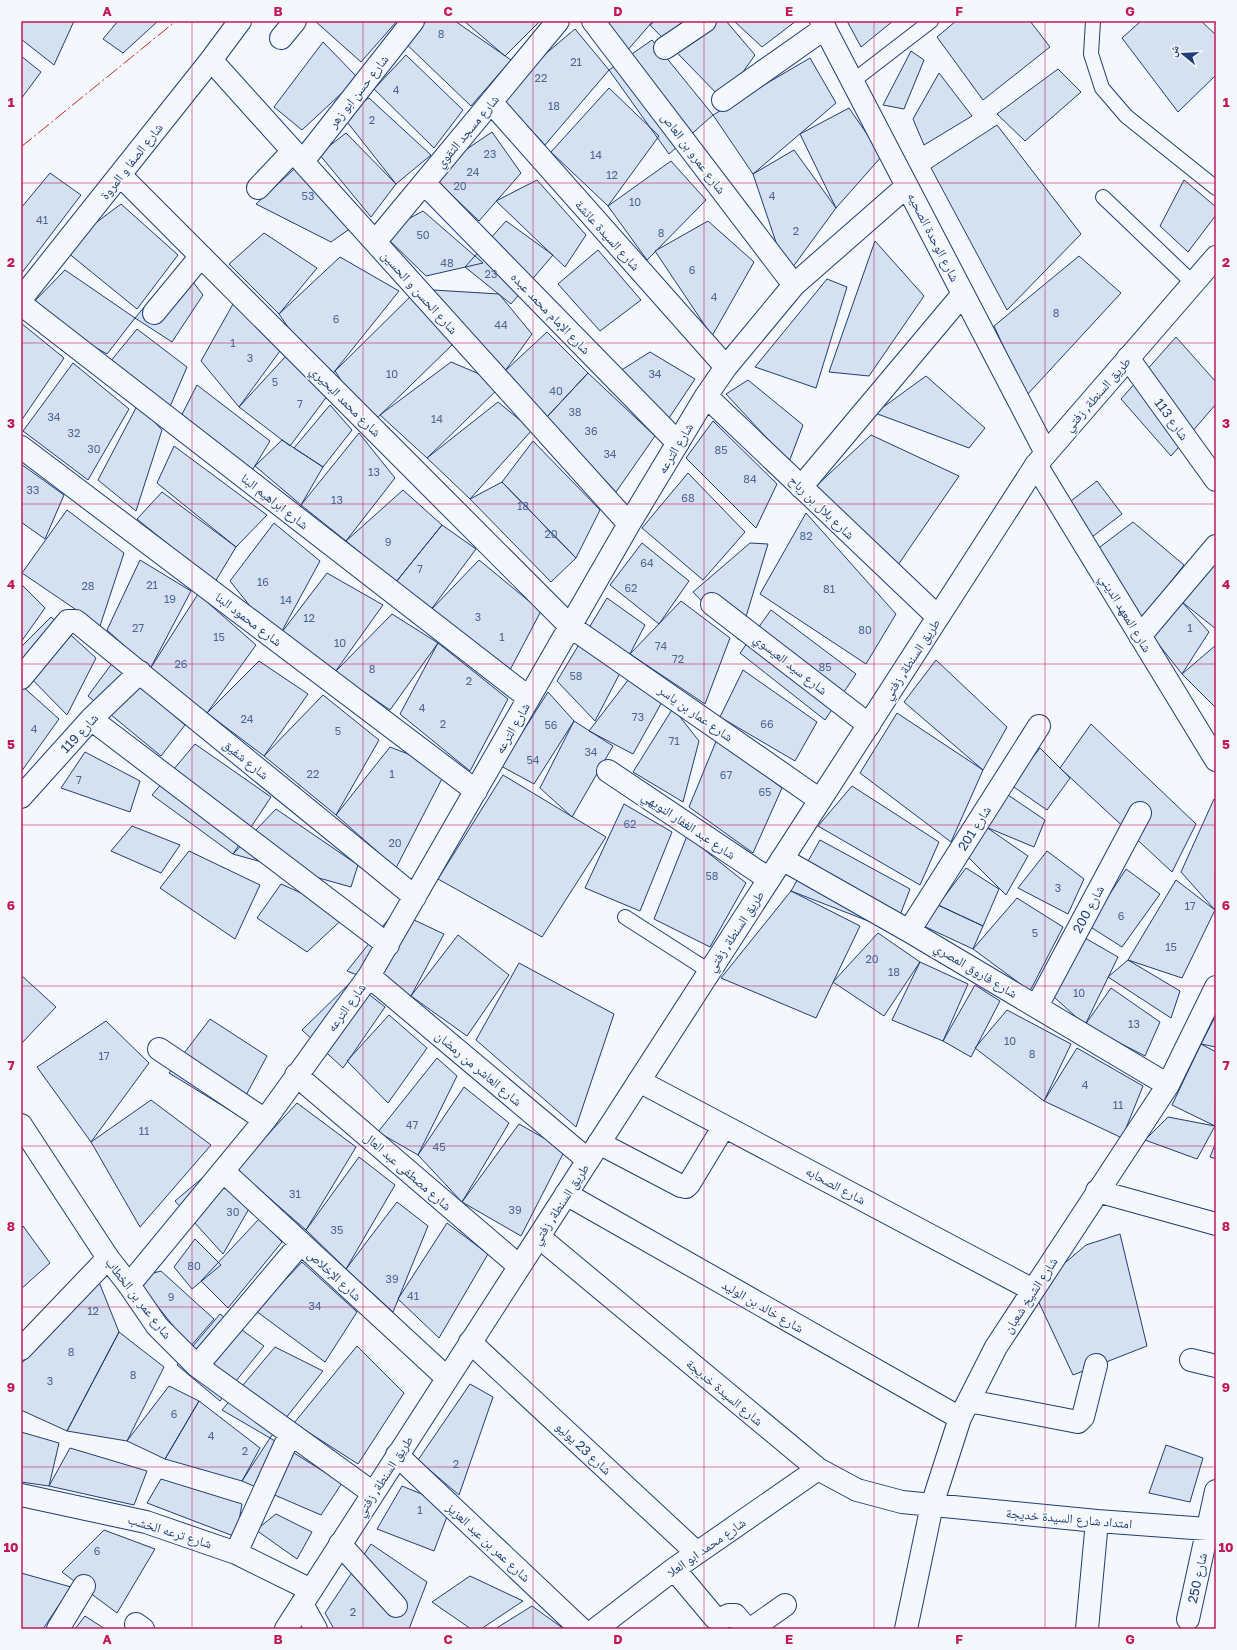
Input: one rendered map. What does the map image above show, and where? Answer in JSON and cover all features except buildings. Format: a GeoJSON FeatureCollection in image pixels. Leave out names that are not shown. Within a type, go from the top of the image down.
{"type":"FeatureCollection","features":[{"type":"Feature","properties":{"kind":"street","name":"شارع الصفا و المروة"},"geometry":{"type":"LineString","coordinates":[[21,299],[211,60],[240,21]]}},
{"type":"Feature","properties":{"kind":"street"},"geometry":{"type":"LineString","coordinates":[[281,38],[295,21]]}},
{"type":"Feature","properties":{"kind":"street","name":"شارع حسن ابو زهر"},"geometry":{"type":"LineString","coordinates":[[258,188],[298,156],[413,21]]}},
{"type":"Feature","properties":{"kind":"street","name":"شارع مسجد التقوي"},"geometry":{"type":"LineString","coordinates":[[375,242],[558,21]]}},
{"type":"Feature","properties":{"kind":"street","name":"شارع عمرو بن العاص"},"geometry":{"type":"LineString","coordinates":[[593,21],[794,285]]}},
{"type":"Feature","properties":{"kind":"street"},"geometry":{"type":"LineString","coordinates":[[665,48],[705,21]]}},
{"type":"Feature","properties":{"kind":"street"},"geometry":{"type":"LineString","coordinates":[[724,100],[823,24]]}},
{"type":"Feature","properties":{"kind":"street","name":"شارع الوحدة الصحيه"},"geometry":{"type":"LineString","coordinates":[[823,24],[963,294],[1041,459]]}},
{"type":"Feature","properties":{"kind":"street","name":"شارع الحسن و الحسين"},"geometry":{"type":"LineString","coordinates":[[211,60],[629,524]]}},
{"type":"Feature","properties":{"kind":"street","name":"شارع السيدة عائشة"},"geometry":{"type":"LineString","coordinates":[[491,102],[726,367]]}},
{"type":"Feature","properties":{"kind":"street","name":"شارع محمد البحيري"},"geometry":{"type":"LineString","coordinates":[[120,175],[571,627]]}},
{"type":"Feature","properties":{"kind":"street","name":"شارع الإمام محمد عبده"},"geometry":{"type":"LineString","coordinates":[[424,183],[678,443]]}},
{"type":"Feature","properties":{"kind":"street","name":"شارع الترعه"},"geometry":{"type":"LineString","coordinates":[[130,1285],[264,1120],[369,976],[629,524],[706,396],[726,367],[794,285],[907,186]]}},
{"type":"Feature","properties":{"kind":"street"},"geometry":{"type":"LineString","coordinates":[[154,313],[201,256]]}},
{"type":"Feature","properties":{"kind":"street","name":"طريق السنطة, زفتي"},"geometry":{"type":"LineString","coordinates":[[286,1629],[769,878],[1041,459],[1216,257]]}},
{"type":"Feature","properties":{"kind":"street"},"geometry":{"type":"LineString","coordinates":[[801,487],[963,294]]}},
{"type":"Feature","properties":{"kind":"street","name":"شارع ابراهيم البنا"},"geometry":{"type":"LineString","coordinates":[[21,304],[529,698]]}},
{"type":"Feature","properties":{"kind":"street","name":"شارع 113"},"geometry":{"type":"LineString","coordinates":[[1128,358],[1216,480]]}},
{"type":"Feature","properties":{"kind":"street","name":"شارع بلال بن رباح"},"geometry":{"type":"LineString","coordinates":[[706,396],[938,617]]}},
{"type":"Feature","properties":{"kind":"street","name":"شارع محمود البنا"},"geometry":{"type":"LineString","coordinates":[[21,447],[476,791]]}},
{"type":"Feature","properties":{"kind":"street","name":"شارع المعهد الديني"},"geometry":{"type":"LineString","coordinates":[[1041,459],[1140,636],[1214,753]]}},
{"type":"Feature","properties":{"kind":"street"},"geometry":{"type":"LineString","coordinates":[[1140,636],[1216,546]]}},
{"type":"Feature","properties":{"kind":"street","name":"شارع سيد العيسوي"},"geometry":{"type":"LineString","coordinates":[[712,604],[869,724]]}},
{"type":"Feature","properties":{"kind":"street","name":"شارع شفيق"},"geometry":{"type":"LineString","coordinates":[[21,678],[68,621],[78,622],[415,897]]}},
{"type":"Feature","properties":{"kind":"street","name":"شارع عمار بن ياسر"},"geometry":{"type":"LineString","coordinates":[[571,627],[820,800]]}},
{"type":"Feature","properties":{"kind":"street","name":"شارع 119"},"geometry":{"type":"LineString","coordinates":[[21,797],[91,719],[140,672]]}},
{"type":"Feature","properties":{"kind":"street"},"geometry":{"type":"LineString","coordinates":[[91,719],[388,945]]}},
{"type":"Feature","properties":{"kind":"street","name":"شارع 201"},"geometry":{"type":"LineString","coordinates":[[909,931],[1039,726]]}},
{"type":"Feature","properties":{"kind":"street","name":"شارع عبد الغفار النويهي"},"geometry":{"type":"LineString","coordinates":[[608,771],[769,878]]}},
{"type":"Feature","properties":{"kind":"street","name":"شارع 200"},"geometry":{"type":"LineString","coordinates":[[1036,1006],[1140,813]]}},
{"type":"Feature","properties":{"kind":"street","name":"شارع فاروق المصري"},"geometry":{"type":"LineString","coordinates":[[782,859],[909,931],[1168,1085]]}},
{"type":"Feature","properties":{"kind":"street","name":"شارع العاشر من رمضان"},"geometry":{"type":"LineString","coordinates":[[369,976],[594,1151],[686,1187],[724,1126]]}},
{"type":"Feature","properties":{"kind":"street","name":"شارع الشيخ شعبان"},"geometry":{"type":"LineString","coordinates":[[906,1629],[932,1505],[965,1410],[996,1347],[1168,1085],[1216,987]]}},
{"type":"Feature","properties":{"kind":"street"},"geometry":{"type":"LineString","coordinates":[[158,1050],[264,1120]]}},
{"type":"Feature","properties":{"kind":"street","name":"شارع مصطفى عبد العال"},"geometry":{"type":"LineString","coordinates":[[296,1075],[519,1266]]}},
{"type":"Feature","properties":{"kind":"street","name":"شارع الصحابه"},"geometry":{"type":"LineString","coordinates":[[639,1081],[1033,1290]]}},
{"type":"Feature","properties":{"kind":"street","name":"شارع عمر بن الخطاب"},"geometry":{"type":"LineString","coordinates":[[21,1125],[108,1258],[130,1285],[157,1326],[197,1366],[373,1493]]}},
{"type":"Feature","properties":{"kind":"street","name":"شارع الإخلاص"},"geometry":{"type":"LineString","coordinates":[[222,1171],[447,1378]]}},
{"type":"Feature","properties":{"kind":"street"},"geometry":{"type":"LineString","coordinates":[[1097,1191],[1216,1224]]}},
{"type":"Feature","properties":{"kind":"street","name":"شارع خالد بن الوليد"},"geometry":{"type":"LineString","coordinates":[[566,1194],[965,1410],[1078,1422],[1083,1417],[1096,1365]]}},
{"type":"Feature","properties":{"kind":"street","name":"شارع السيدة خديجة"},"geometry":{"type":"LineString","coordinates":[[538,1237],[818,1469],[856,1490],[902,1502],[932,1505]]}},
{"type":"Feature","properties":{"kind":"street"},"geometry":{"type":"LineString","coordinates":[[197,1366],[301,1243]]}},
{"type":"Feature","properties":{"kind":"street"},"geometry":{"type":"LineString","coordinates":[[21,1349],[108,1258]]}},
{"type":"Feature","properties":{"kind":"street","name":"شارع 23 يوليو"},"geometry":{"type":"LineString","coordinates":[[470,1342],[697,1553]]}},
{"type":"Feature","properties":{"kind":"street"},"geometry":{"type":"LineString","coordinates":[[1191,1360],[1216,1366]]}},
{"type":"Feature","properties":{"kind":"street"},"geometry":{"type":"LineString","coordinates":[[236,1553],[290,1434]]}},
{"type":"Feature","properties":{"kind":"street","name":"شارع عمر بن عبد العزيز"},"geometry":{"type":"LineString","coordinates":[[397,1456],[580,1629]]}},
{"type":"Feature","properties":{"kind":"street","name":"شارع محمد ابو العلا"},"geometry":{"type":"LineString","coordinates":[[596,1629],[674,1569],[818,1469]]}},
{"type":"Feature","properties":{"kind":"street","name":"شارع 250"},"geometry":{"type":"LineString","coordinates":[[1188,1619],[1207,1575],[1207,1529],[1216,1491]]}},
{"type":"Feature","properties":{"kind":"street","name":"شارع ترعه الخشب"},"geometry":{"type":"LineString","coordinates":[[21,1495],[146,1522],[236,1553],[306,1597]]}},
{"type":"Feature","properties":{"kind":"street","name":"امتداد شارع السيدة خديجة"},"geometry":{"type":"LineString","coordinates":[[932,1505],[1097,1521],[1207,1529]]}},
{"type":"Feature","properties":{"kind":"street"},"geometry":{"type":"LineString","coordinates":[[1087,1629],[1097,1521]]}},
{"type":"Feature","properties":{"kind":"street"},"geometry":{"type":"LineString","coordinates":[[340,1544],[396,1606]]}},
{"type":"Feature","properties":{"kind":"street"},"geometry":{"type":"LineString","coordinates":[[674,1569],[715,1618],[720,1619],[729,1615],[735,1616],[747,1629]]}},
{"type":"Feature","properties":{"kind":"street"},"geometry":{"type":"LineString","coordinates":[[58,1629],[84,1586]]}},
{"type":"Feature","properties":{"kind":"street"},"geometry":{"type":"LineString","coordinates":[[306,1597],[316,1629]]}},
{"type":"Feature","properties":{"kind":"street"},"geometry":{"type":"LineString","coordinates":[[751,1629],[785,1605]]}},
{"type":"Feature","properties":{"kind":"lane"},"geometry":{"type":"LineString","coordinates":[[853,81],[931,21]]}},
{"type":"Feature","properties":{"kind":"lane"},"geometry":{"type":"LineString","coordinates":[[1094,21],[1091,54],[1102,88],[1126,116],[1216,188]]}},
{"type":"Feature","properties":{"kind":"lane"},"geometry":{"type":"LineString","coordinates":[[1104,197],[1193,283]]}},
{"type":"Feature","properties":{"kind":"lane"},"geometry":{"type":"LineString","coordinates":[[624,917],[710,971]]}},
{"type":"Feature","properties":{"kind":"power"},"geometry":{"type":"LineString","coordinates":[[21,147],[176,21]]}}]}
